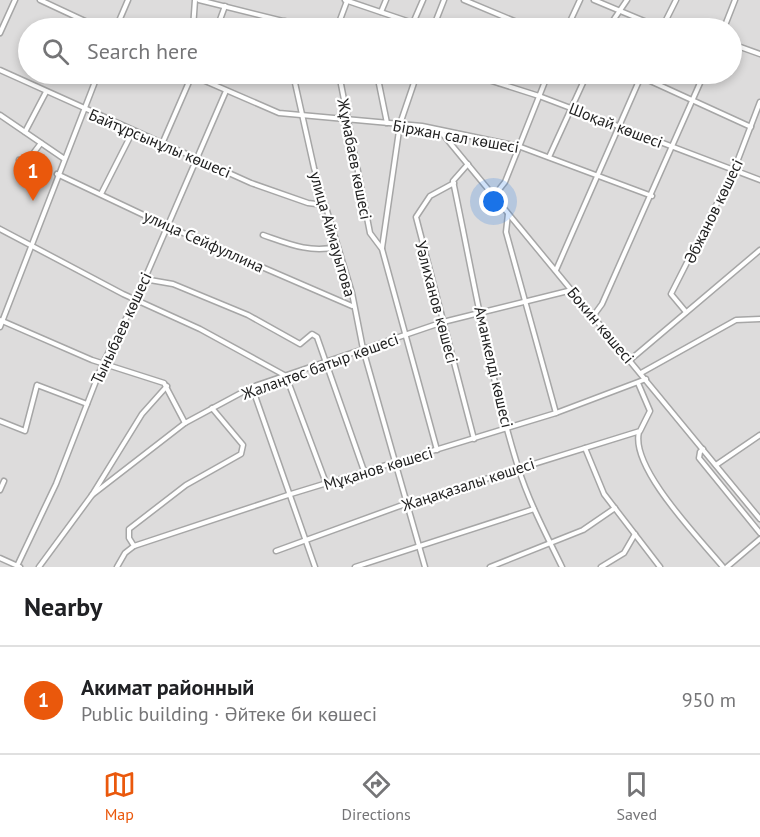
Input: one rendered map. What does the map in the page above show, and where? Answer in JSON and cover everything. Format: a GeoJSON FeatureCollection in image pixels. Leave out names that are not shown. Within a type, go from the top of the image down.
{"type":"FeatureCollection","features":[{"type":"Feature","properties":{"kind":"street"},"geometry":{"type":"LineString","coordinates":[[0,33],[15,0]]}},
{"type":"Feature","properties":{"kind":"street"},"geometry":{"type":"LineString","coordinates":[[40,0],[79,18]]}},
{"type":"Feature","properties":{"kind":"street"},"geometry":{"type":"LineString","coordinates":[[120,18],[128,0]]}},
{"type":"Feature","properties":{"kind":"street"},"geometry":{"type":"LineString","coordinates":[[194,18],[195,0]]}},
{"type":"Feature","properties":{"kind":"street"},"geometry":{"type":"LineString","coordinates":[[199,0],[273,18]]}},
{"type":"Feature","properties":{"kind":"street"},"geometry":{"type":"LineString","coordinates":[[341,18],[347,0],[398,18]]}},
{"type":"Feature","properties":{"kind":"street"},"geometry":{"type":"LineString","coordinates":[[381,12],[386,0]]}},
{"type":"Feature","properties":{"kind":"street"},"geometry":{"type":"LineString","coordinates":[[415,18],[423,0]]}},
{"type":"Feature","properties":{"kind":"street"},"geometry":{"type":"LineString","coordinates":[[438,18],[444,0]]}},
{"type":"Feature","properties":{"kind":"street"},"geometry":{"type":"LineString","coordinates":[[464,0],[502,18]]}},
{"type":"Feature","properties":{"kind":"street"},"geometry":{"type":"LineString","coordinates":[[572,18],[580,0]]}},
{"type":"Feature","properties":{"kind":"street"},"geometry":{"type":"LineString","coordinates":[[594,0],[637,18]]}},
{"type":"Feature","properties":{"kind":"street"},"geometry":{"type":"LineString","coordinates":[[613,18],[627,0]]}},
{"type":"Feature","properties":{"kind":"street"},"geometry":{"type":"LineString","coordinates":[[667,18],[676,0]]}},
{"type":"Feature","properties":{"kind":"street"},"geometry":{"type":"LineString","coordinates":[[728,18],[735,0]]}},
{"type":"Feature","properties":{"kind":"street"},"geometry":{"type":"LineString","coordinates":[[221,18],[225,6]]}},
{"type":"Feature","properties":{"kind":"street"},"geometry":{"type":"LineString","coordinates":[[742,48],[760,54]]}},
{"type":"Feature","properties":{"kind":"street","name":"Байтұрсынұлы көшесі"},"geometry":{"type":"LineString","coordinates":[[0,70],[18,79]]}},
{"type":"Feature","properties":{"kind":"street","name":"Байтұрсынұлы көшесі"},"geometry":{"type":"LineString","coordinates":[[29,84],[83,110],[251,183],[308,203],[324,205]]}},
{"type":"Feature","properties":{"kind":"street"},"geometry":{"type":"LineString","coordinates":[[0,327],[63,158],[94,84]]}},
{"type":"Feature","properties":{"kind":"street"},"geometry":{"type":"LineString","coordinates":[[162,144],[186,84]]}},
{"type":"Feature","properties":{"kind":"street","name":"Біржан сал көшесі"},"geometry":{"type":"LineString","coordinates":[[213,84],[279,113],[400,124],[518,146],[652,196]]}},
{"type":"Feature","properties":{"kind":"street","name":"улица Аймауытова"},"geometry":{"type":"LineString","coordinates":[[295,84],[324,205],[352,293],[363,349],[425,567]]}},
{"type":"Feature","properties":{"kind":"street","name":"Жұмабаев көшесі"},"geometry":{"type":"LineString","coordinates":[[341,84],[370,232],[382,249],[437,450]]}},
{"type":"Feature","properties":{"kind":"street"},"geometry":{"type":"LineString","coordinates":[[379,84],[387,123]]}},
{"type":"Feature","properties":{"kind":"street"},"geometry":{"type":"LineString","coordinates":[[382,249],[400,124],[414,84]]}},
{"type":"Feature","properties":{"kind":"street","name":"Шоқай көшесі"},"geometry":{"type":"LineString","coordinates":[[502,84],[572,108],[760,180]]}},
{"type":"Feature","properties":{"kind":"street"},"geometry":{"type":"LineString","coordinates":[[494,196],[505,182],[544,84]]}},
{"type":"Feature","properties":{"kind":"street"},"geometry":{"type":"LineString","coordinates":[[549,158],[583,84]]}},
{"type":"Feature","properties":{"kind":"street"},"geometry":{"type":"LineString","coordinates":[[556,270],[638,84]]}},
{"type":"Feature","properties":{"kind":"street"},"geometry":{"type":"LineString","coordinates":[[661,84],[751,127]]}},
{"type":"Feature","properties":{"kind":"street"},"geometry":{"type":"LineString","coordinates":[[594,315],[602,304],[652,196],[700,84]]}},
{"type":"Feature","properties":{"kind":"street","name":"Тыныбаев көшесі"},"geometry":{"type":"LineString","coordinates":[[18,566],[47,506],[103,363],[136,299],[226,91]]}},
{"type":"Feature","properties":{"kind":"street"},"geometry":{"type":"LineString","coordinates":[[25,132],[46,92]]}},
{"type":"Feature","properties":{"kind":"street","name":"Әбжанов көшесі"},"geometry":{"type":"LineString","coordinates":[[686,312],[671,294],[734,170],[760,102]]}},
{"type":"Feature","properties":{"kind":"street"},"geometry":{"type":"LineString","coordinates":[[0,115],[63,158]]}},
{"type":"Feature","properties":{"kind":"street"},"geometry":{"type":"LineString","coordinates":[[100,194],[133,131]]}},
{"type":"Feature","properties":{"kind":"street","name":"Бокин көшесі"},"geometry":{"type":"LineString","coordinates":[[441,132],[760,519]]}},
{"type":"Feature","properties":{"kind":"street"},"geometry":{"type":"LineString","coordinates":[[19,160],[26,163],[29,161],[41,143]]}},
{"type":"Feature","properties":{"kind":"street"},"geometry":{"type":"LineString","coordinates":[[454,183],[468,164]]}},
{"type":"Feature","properties":{"kind":"street","name":"улица Сейфуллина"},"geometry":{"type":"LineString","coordinates":[[57,174],[167,226],[353,306]]}},
{"type":"Feature","properties":{"kind":"street","name":"Аманкелді көшесі"},"geometry":{"type":"LineString","coordinates":[[454,183],[480,312],[508,428],[534,509],[562,567]]}},
{"type":"Feature","properties":{"kind":"street","name":"Уәлиханов көшесі"},"geometry":{"type":"LineString","coordinates":[[454,183],[430,196],[416,216],[474,439]]}},
{"type":"Feature","properties":{"kind":"street"},"geometry":{"type":"LineString","coordinates":[[508,213],[506,232],[523,302],[556,413]]}},
{"type":"Feature","properties":{"kind":"street"},"geometry":{"type":"LineString","coordinates":[[0,230],[200,329],[286,376],[326,483]]}},
{"type":"Feature","properties":{"kind":"street"},"geometry":{"type":"LineString","coordinates":[[263,235],[302,249],[320,251],[337,246]]}},
{"type":"Feature","properties":{"kind":"street"},"geometry":{"type":"LineString","coordinates":[[630,360],[760,250]]}},
{"type":"Feature","properties":{"kind":"street"},"geometry":{"type":"LineString","coordinates":[[144,279],[173,284],[248,315],[300,344],[312,334],[316,337],[364,471]]}},
{"type":"Feature","properties":{"kind":"street","name":"Жалаңтөс батыр көшесі"},"geometry":{"type":"LineString","coordinates":[[92,495],[185,423],[252,387],[443,322],[572,290]]}},
{"type":"Feature","properties":{"kind":"street"},"geometry":{"type":"LineString","coordinates":[[641,373],[736,320],[760,319]]}},
{"type":"Feature","properties":{"kind":"street"},"geometry":{"type":"LineString","coordinates":[[1,320],[103,363],[167,386],[185,423]]}},
{"type":"Feature","properties":{"kind":"street","name":"Мұқанов көшесі"},"geometry":{"type":"LineString","coordinates":[[134,546],[291,494],[556,413],[646,379]]}},
{"type":"Feature","properties":{"kind":"street"},"geometry":{"type":"LineString","coordinates":[[638,383],[650,411],[640,432],[638,446],[651,479],[723,567]]}},
{"type":"Feature","properties":{"kind":"street"},"geometry":{"type":"LineString","coordinates":[[0,421],[25,431],[37,385],[87,404]]}},
{"type":"Feature","properties":{"kind":"street","name":"Жалаңтөс батыр көшесі"},"geometry":{"type":"LineString","coordinates":[[39,567],[92,495],[142,414],[167,386]]}},
{"type":"Feature","properties":{"kind":"street"},"geometry":{"type":"LineString","coordinates":[[252,387],[315,567]]}},
{"type":"Feature","properties":{"kind":"street"},"geometry":{"type":"LineString","coordinates":[[117,567],[125,553],[134,546],[129,538],[129,529],[186,485],[242,454],[243,445],[212,408]]}},
{"type":"Feature","properties":{"kind":"street","name":"Жаңақазалы көшесі"},"geometry":{"type":"LineString","coordinates":[[276,551],[408,503],[519,467],[640,432]]}},
{"type":"Feature","properties":{"kind":"street"},"geometry":{"type":"LineString","coordinates":[[716,465],[760,435]]}},
{"type":"Feature","properties":{"kind":"street"},"geometry":{"type":"LineString","coordinates":[[585,448],[604,494],[660,567]]}},
{"type":"Feature","properties":{"kind":"street"},"geometry":{"type":"LineString","coordinates":[[704,449],[699,452],[699,458],[760,533]]}},
{"type":"Feature","properties":{"kind":"street"},"geometry":{"type":"LineString","coordinates":[[0,490],[4,481]]}},
{"type":"Feature","properties":{"kind":"street"},"geometry":{"type":"LineString","coordinates":[[490,567],[583,530],[615,508]]}},
{"type":"Feature","properties":{"kind":"street"},"geometry":{"type":"LineString","coordinates":[[355,567],[534,509]]}},
{"type":"Feature","properties":{"kind":"street"},"geometry":{"type":"LineString","coordinates":[[601,567],[624,553],[635,534]]}},
{"type":"Feature","properties":{"kind":"street"},"geometry":{"type":"LineString","coordinates":[[728,567],[760,539]]}},
{"type":"Feature","properties":{"kind":"street"},"geometry":{"type":"LineString","coordinates":[[0,558],[18,566]]}},
{"type":"Feature","properties":{"kind":"shaded area"},"geometry":{"type":"Polygon","coordinates":[[[0,0],[760,0],[760,567],[0,567],[0,0]]]}},
{"type":"Feature","properties":{"kind":"place","name":"Акимат районный"},"geometry":{"type":"Point","coordinates":[33,201]}}]}
